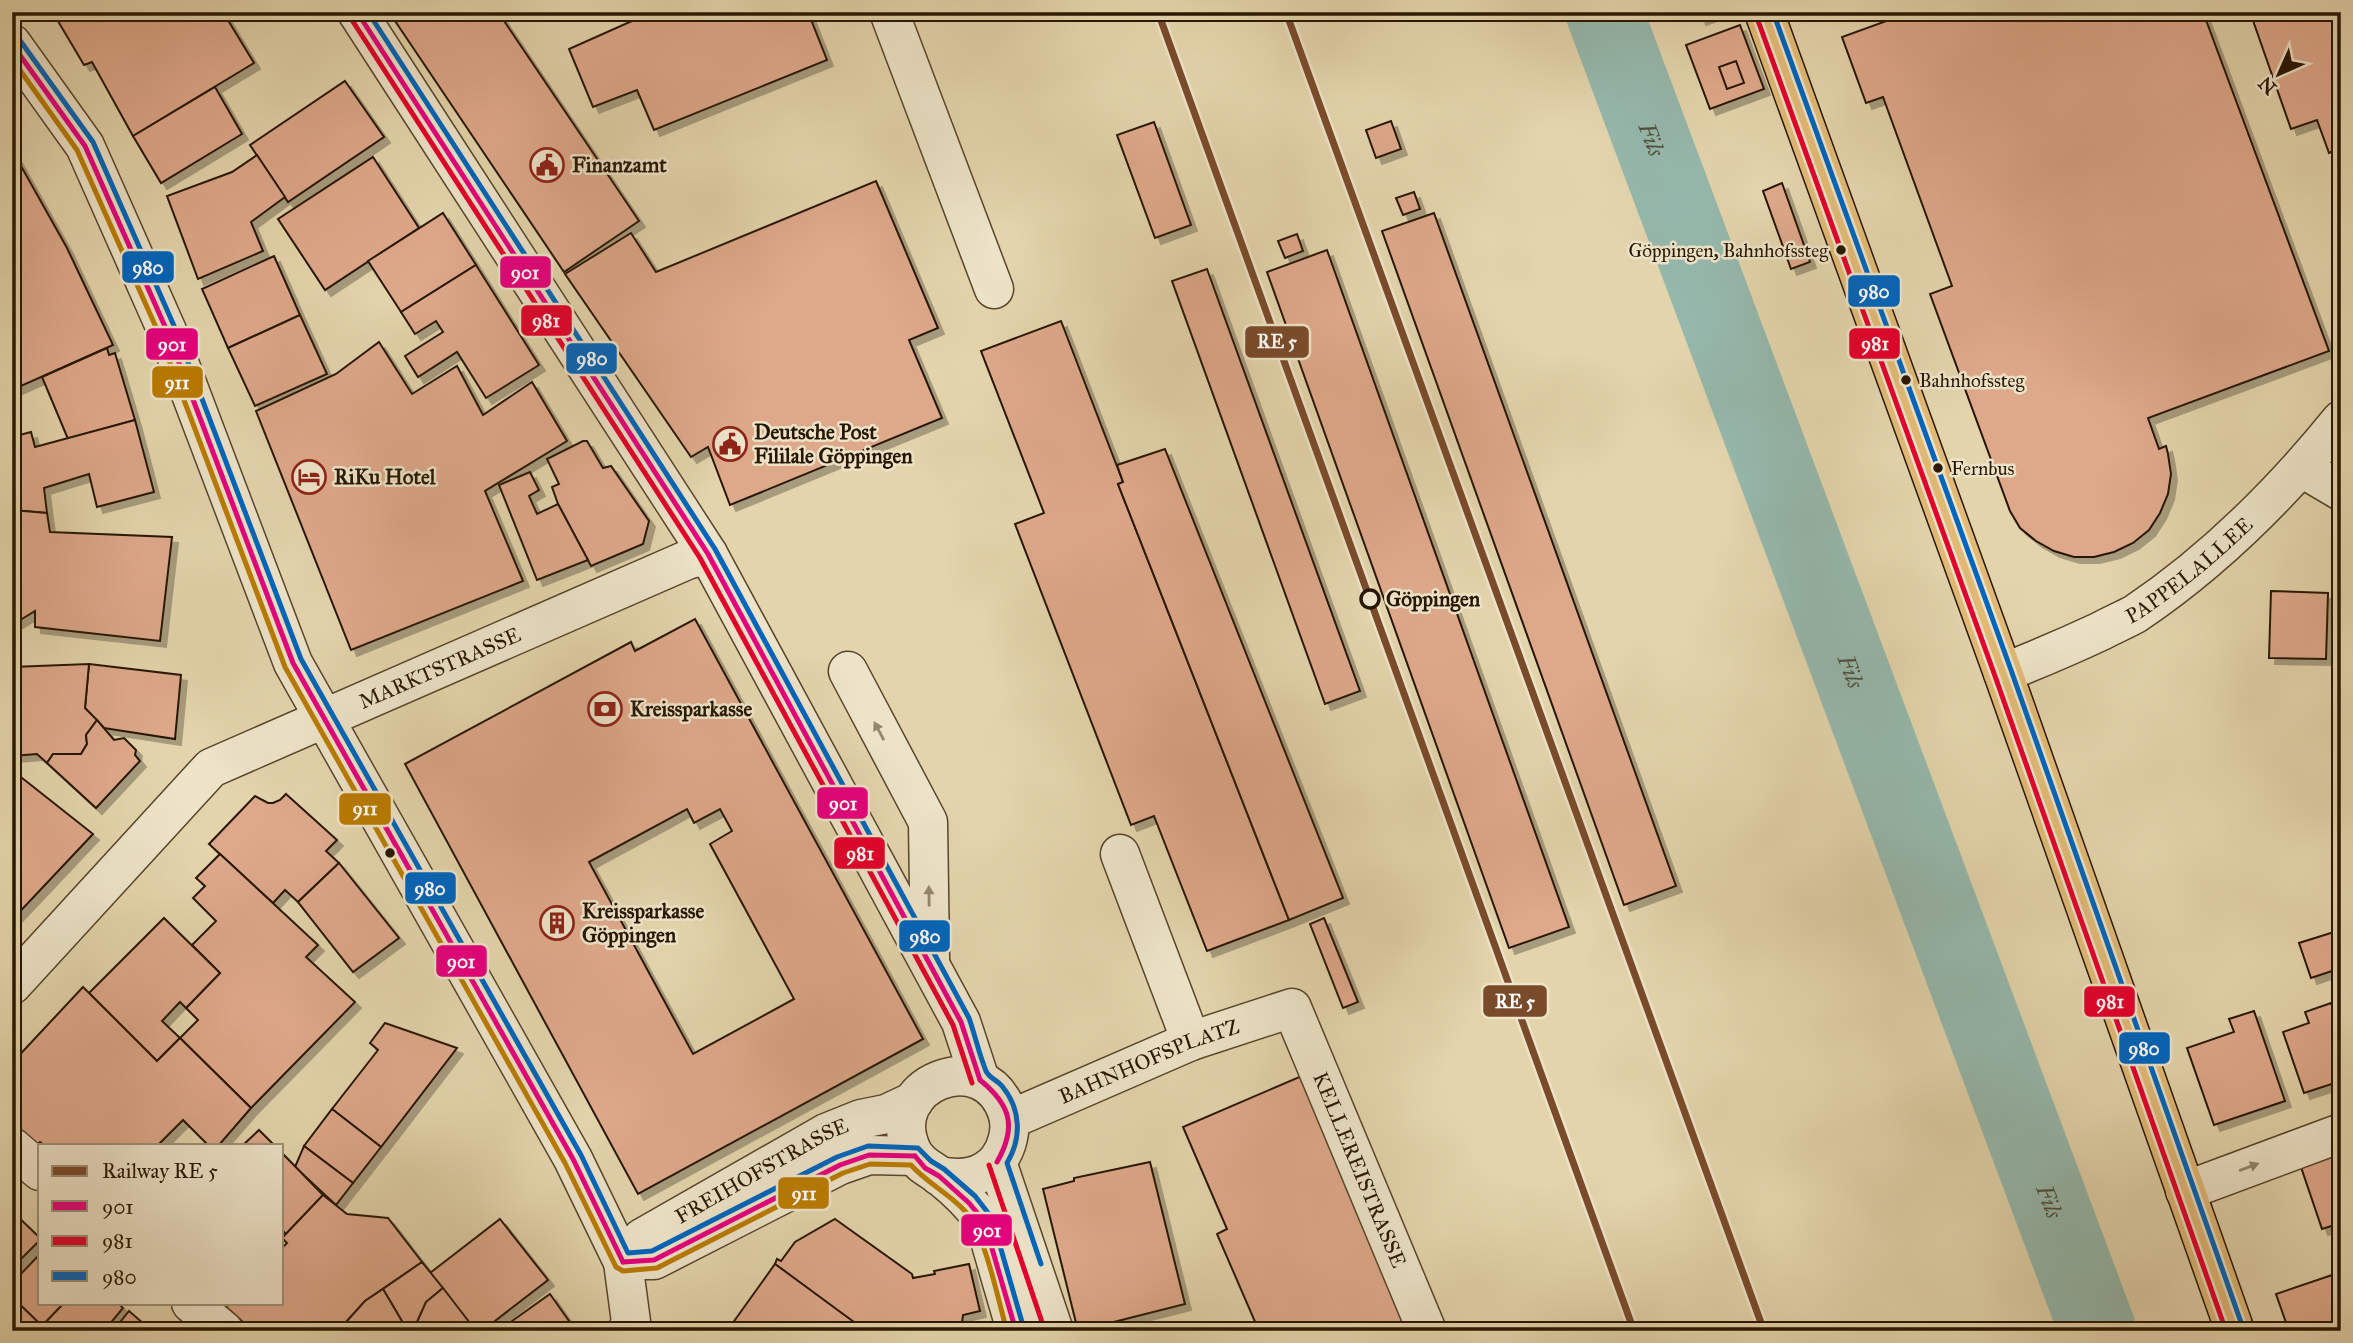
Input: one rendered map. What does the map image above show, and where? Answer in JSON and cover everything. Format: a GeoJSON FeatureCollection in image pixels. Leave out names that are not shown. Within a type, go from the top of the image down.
{"type":"FeatureCollection","features":[{"type":"Feature","properties":{"kind":"main road"},"geometry":{"type":"LineString","coordinates":[[1764,12],[2003,673],[2235,1331]]}},
{"type":"Feature","properties":{"kind":"street"},"geometry":{"type":"LineString","coordinates":[[357,12],[708,554],[961,1022],[980,1080]]}},
{"type":"Feature","properties":{"kind":"street"},"geometry":{"type":"LineString","coordinates":[[889,12],[995,289]]}},
{"type":"Feature","properties":{"kind":"street"},"geometry":{"type":"LineString","coordinates":[[12,44],[85,146],[167,331],[293,663],[573,1159],[623,1262],[631,1322],[627,1331]]}},
{"type":"Feature","properties":{"kind":"street","name":"PAPPELALLEE"},"geometry":{"type":"LineString","coordinates":[[2003,673],[2062,650],[2133,615],[2215,553],[2302,468],[2341,420]]}},
{"type":"Feature","properties":{"kind":"street"},"geometry":{"type":"LineString","coordinates":[[2302,468],[2341,491]]}},
{"type":"Feature","properties":{"kind":"street","name":"MARKTSTRASSE"},"geometry":{"type":"LineString","coordinates":[[12,985],[211,768],[687,560],[708,554]]}},
{"type":"Feature","properties":{"kind":"street"},"geometry":{"type":"LineString","coordinates":[[848,671],[928,822],[930,964]]}},
{"type":"Feature","properties":{"kind":"street"},"geometry":{"type":"LineString","coordinates":[[1120,854],[1203,1037]]}},
{"type":"Feature","properties":{"kind":"street"},"geometry":{"type":"LineString","coordinates":[[1159,885],[1203,1037]]}},
{"type":"Feature","properties":{"kind":"street","name":"BAHNHOFSPLATZ"},"geometry":{"type":"LineString","coordinates":[[1009,1120],[1203,1037],[1292,1008]]}},
{"type":"Feature","properties":{"kind":"street","name":"KELLEREISTRASSE"},"geometry":{"type":"LineString","coordinates":[[1292,1008],[1427,1331]]}},
{"type":"Feature","properties":{"kind":"street"},"geometry":{"type":"LineString","coordinates":[[927,1166],[955,1179],[971,1178],[985,1172],[997,1161],[1005,1149],[1009,1120],[1004,1104],[994,1090],[980,1080],[965,1076],[936,1081],[923,1089],[914,1101],[906,1128],[909,1143],[927,1166],[969,1203],[984,1221],[1016,1331]]}},
{"type":"Feature","properties":{"kind":"street","name":"FREIHOFSTRASSE"},"geometry":{"type":"LineString","coordinates":[[623,1262],[642,1238],[814,1140],[861,1119],[886,1114],[914,1101]]}},
{"type":"Feature","properties":{"kind":"street"},"geometry":{"type":"LineString","coordinates":[[2185,1191],[2341,1133]]}},
{"type":"Feature","properties":{"kind":"street"},"geometry":{"type":"LineString","coordinates":[[12,1147],[38,1169]]}},
{"type":"Feature","properties":{"kind":"street","name":"FREIHOFSTRASSE"},"geometry":{"type":"LineString","coordinates":[[623,1262],[654,1260],[840,1165],[870,1155],[927,1166]]}},
{"type":"Feature","properties":{"kind":"street"},"geometry":{"type":"LineString","coordinates":[[997,1161],[1054,1331]]}},
{"type":"Feature","properties":{"kind":"street"},"geometry":{"type":"LineString","coordinates":[[192,1304],[224,1331]]}},
{"type":"Feature","properties":{"kind":"building"},"geometry":{"type":"Polygon","coordinates":[[[61,12],[164,12],[166,15],[171,12],[223,12],[254,63],[133,136],[92,62],[84,65],[55,16],[61,12]]]}},
{"type":"Feature","properties":{"kind":"building","name":"Finanzamt"},"geometry":{"type":"Polygon","coordinates":[[[389,12],[498,12],[639,221],[564,272],[389,12]]]}},
{"type":"Feature","properties":{"kind":"building"},"geometry":{"type":"Polygon","coordinates":[[[652,12],[808,12],[827,60],[654,130],[637,90],[593,107],[569,49],[652,12]]]}},
{"type":"Feature","properties":{"kind":"building"},"geometry":{"type":"Polygon","coordinates":[[[1698,12],[1717,12],[1717,13],[1700,19],[1698,12]]]}},
{"type":"Feature","properties":{"kind":"building"},"geometry":{"type":"Polygon","coordinates":[[[1911,12],[2203,12],[2329,351],[2148,418],[2159,449],[2166,446],[2171,474],[2168,494],[2149,530],[2133,543],[2114,552],[2094,557],[2074,557],[2054,551],[2020,528],[2010,511],[1930,294],[1952,286],[1883,97],[1866,103],[1842,37],[1911,12]]]}},
{"type":"Feature","properties":{"kind":"building"},"geometry":{"type":"Polygon","coordinates":[[[2250,12],[2341,12],[2341,148],[2329,153],[2317,120],[2291,129],[2250,12]]]}},
{"type":"Feature","properties":{"kind":"building"},"geometry":{"type":"Polygon","coordinates":[[[1740,25],[1764,89],[1710,109],[1686,45],[1740,25]]]}},
{"type":"Feature","properties":{"kind":"building"},"geometry":{"type":"Polygon","coordinates":[[[1736,61],[1744,83],[1727,89],[1719,67],[1736,61]]]}},
{"type":"Feature","properties":{"kind":"building"},"geometry":{"type":"Polygon","coordinates":[[[345,81],[384,137],[288,202],[250,145],[345,81]]]}},
{"type":"Feature","properties":{"kind":"building"},"geometry":{"type":"Polygon","coordinates":[[[215,87],[242,134],[161,183],[133,136],[215,87]]]}},
{"type":"Feature","properties":{"kind":"building"},"geometry":{"type":"Polygon","coordinates":[[[1391,121],[1401,149],[1376,158],[1366,130],[1391,121]]]}},
{"type":"Feature","properties":{"kind":"building"},"geometry":{"type":"Polygon","coordinates":[[[1154,122],[1191,225],[1155,238],[1117,135],[1154,122]]]}},
{"type":"Feature","properties":{"kind":"building"},"geometry":{"type":"Polygon","coordinates":[[[12,150],[67,248],[113,345],[12,390],[12,150]]]}},
{"type":"Feature","properties":{"kind":"building"},"geometry":{"type":"Polygon","coordinates":[[[257,155],[285,197],[251,222],[263,251],[198,279],[167,196],[232,172],[257,155]]]}},
{"type":"Feature","properties":{"kind":"building"},"geometry":{"type":"Polygon","coordinates":[[[373,157],[419,228],[325,290],[278,219],[373,157]]]}},
{"type":"Feature","properties":{"kind":"building"},"geometry":{"type":"Polygon","coordinates":[[[876,181],[938,328],[909,340],[942,418],[730,505],[708,447],[691,457],[565,274],[631,233],[656,272],[876,181]]]}},
{"type":"Feature","properties":{"kind":"building"},"geometry":{"type":"Polygon","coordinates":[[[1782,183],[1810,262],[1791,269],[1763,191],[1782,183]]]}},
{"type":"Feature","properties":{"kind":"building"},"geometry":{"type":"Polygon","coordinates":[[[1414,192],[1420,209],[1403,215],[1396,198],[1414,192]]]}},
{"type":"Feature","properties":{"kind":"building"},"geometry":{"type":"Polygon","coordinates":[[[443,213],[476,265],[401,312],[368,261],[443,213]]]}},
{"type":"Feature","properties":{"kind":"building"},"geometry":{"type":"Polygon","coordinates":[[[1434,213],[1676,886],[1624,905],[1382,231],[1434,213]]]}},
{"type":"Feature","properties":{"kind":"building"},"geometry":{"type":"Polygon","coordinates":[[[1297,234],[1303,251],[1285,258],[1278,241],[1297,234]]]}},
{"type":"Feature","properties":{"kind":"building"},"geometry":{"type":"Polygon","coordinates":[[[1327,250],[1569,927],[1509,948],[1267,272],[1327,250]]]}},
{"type":"Feature","properties":{"kind":"building"},"geometry":{"type":"Polygon","coordinates":[[[274,256],[300,315],[228,348],[202,289],[274,256]]]}},
{"type":"Feature","properties":{"kind":"building"},"geometry":{"type":"Polygon","coordinates":[[[476,265],[539,365],[486,398],[457,352],[418,377],[405,356],[443,332],[436,321],[415,334],[401,312],[476,265]]]}},
{"type":"Feature","properties":{"kind":"building"},"geometry":{"type":"Polygon","coordinates":[[[1207,269],[1360,691],[1325,704],[1172,281],[1207,269]]]}},
{"type":"Feature","properties":{"kind":"building"},"geometry":{"type":"Polygon","coordinates":[[[300,315],[327,374],[255,406],[228,348],[300,315]]]}},
{"type":"Feature","properties":{"kind":"building"},"geometry":{"type":"Polygon","coordinates":[[[1061,321],[1123,482],[1118,484],[1289,920],[1207,951],[1154,816],[1131,825],[1015,524],[1044,513],[981,351],[1061,321]]]}},
{"type":"Feature","properties":{"kind":"building"},"geometry":{"type":"Polygon","coordinates":[[[379,342],[412,394],[457,366],[483,415],[532,382],[567,441],[485,491],[523,581],[351,650],[256,411],[336,374],[379,342]]]}},
{"type":"Feature","properties":{"kind":"building"},"geometry":{"type":"Polygon","coordinates":[[[107,348],[109,355],[115,353],[135,420],[68,439],[42,377],[107,348]]]}},
{"type":"Feature","properties":{"kind":"building"},"geometry":{"type":"Polygon","coordinates":[[[135,420],[154,492],[97,507],[89,474],[44,488],[47,513],[12,510],[12,437],[31,432],[35,447],[135,420]]]}},
{"type":"Feature","properties":{"kind":"building"},"geometry":{"type":"Polygon","coordinates":[[[587,441],[603,468],[611,466],[649,521],[643,544],[591,566],[558,504],[552,487],[559,484],[547,459],[587,441]]]}},
{"type":"Feature","properties":{"kind":"building"},"geometry":{"type":"Polygon","coordinates":[[[1165,449],[1343,898],[1289,920],[1118,484],[1123,482],[1117,465],[1165,449]]]}},
{"type":"Feature","properties":{"kind":"building"},"geometry":{"type":"Polygon","coordinates":[[[530,472],[539,490],[529,496],[537,514],[558,504],[588,560],[537,580],[499,485],[530,472]]]}},
{"type":"Feature","properties":{"kind":"building"},"geometry":{"type":"Polygon","coordinates":[[[12,510],[47,513],[50,532],[172,537],[160,641],[35,627],[35,611],[17,622],[12,617],[12,596],[15,592],[12,589],[12,510]]]}},
{"type":"Feature","properties":{"kind":"building"},"geometry":{"type":"Polygon","coordinates":[[[2271,591],[2328,593],[2326,659],[2269,658],[2271,591]]]}},
{"type":"Feature","properties":{"kind":"building","name":"Kreissparkasse Göppingen"},"geometry":{"type":"Polygon","coordinates":[[[695,619],[923,1039],[638,1194],[405,764],[631,642],[635,651],[695,619]],[[687,809],[589,862],[693,1054],[794,999],[710,844],[732,831],[720,809],[694,823],[687,809]]]}},
{"type":"Feature","properties":{"kind":"building"},"geometry":{"type":"Polygon","coordinates":[[[89,664],[181,675],[175,739],[104,728],[85,708],[89,664]]]}},
{"type":"Feature","properties":{"kind":"building"},"geometry":{"type":"Polygon","coordinates":[[[89,664],[85,708],[97,720],[86,735],[87,744],[81,754],[53,754],[47,763],[37,754],[12,756],[12,667],[89,664]]]}},
{"type":"Feature","properties":{"kind":"building"},"geometry":{"type":"Polygon","coordinates":[[[97,720],[114,740],[124,738],[136,750],[135,755],[140,761],[96,808],[47,763],[53,754],[81,754],[87,744],[86,735],[97,720]]]}},
{"type":"Feature","properties":{"kind":"building"},"geometry":{"type":"Polygon","coordinates":[[[12,770],[93,834],[12,920],[12,770]]]}},
{"type":"Feature","properties":{"kind":"building"},"geometry":{"type":"Polygon","coordinates":[[[286,794],[337,840],[326,851],[339,863],[298,902],[285,890],[273,903],[209,844],[255,796],[273,803],[286,794]]]}},
{"type":"Feature","properties":{"kind":"building"},"geometry":{"type":"Polygon","coordinates":[[[220,854],[318,945],[306,957],[355,1002],[251,1108],[180,1038],[198,1020],[186,1008],[220,973],[192,945],[216,921],[193,898],[205,886],[196,878],[220,854]]]}},
{"type":"Feature","properties":{"kind":"building"},"geometry":{"type":"Polygon","coordinates":[[[339,863],[399,938],[353,972],[298,902],[339,863]]]}},
{"type":"Feature","properties":{"kind":"building"},"geometry":{"type":"Polygon","coordinates":[[[164,918],[220,973],[186,1008],[180,1002],[162,1021],[180,1038],[157,1061],[89,993],[164,918]]]}},
{"type":"Feature","properties":{"kind":"building"},"geometry":{"type":"Polygon","coordinates":[[[1324,918],[1358,1002],[1343,1008],[1310,924],[1324,918]]]}},
{"type":"Feature","properties":{"kind":"building"},"geometry":{"type":"Polygon","coordinates":[[[2334,932],[2341,952],[2341,968],[2311,978],[2299,943],[2334,932]]]}},
{"type":"Feature","properties":{"kind":"building"},"geometry":{"type":"Polygon","coordinates":[[[83,987],[157,1061],[180,1038],[251,1108],[220,1144],[207,1144],[183,1120],[159,1144],[40,1142],[32,1150],[12,1135],[12,1063],[83,987]]]}},
{"type":"Feature","properties":{"kind":"building"},"geometry":{"type":"Polygon","coordinates":[[[2331,1003],[2335,1014],[2341,1012],[2341,1081],[2304,1093],[2283,1032],[2309,1023],[2305,1012],[2331,1003]]]}},
{"type":"Feature","properties":{"kind":"building"},"geometry":{"type":"Polygon","coordinates":[[[2254,1011],[2285,1101],[2214,1125],[2187,1048],[2234,1032],[2229,1019],[2254,1011]]]}},
{"type":"Feature","properties":{"kind":"building"},"geometry":{"type":"Polygon","coordinates":[[[385,1023],[457,1048],[381,1147],[332,1109],[378,1050],[370,1043],[385,1023]]]}},
{"type":"Feature","properties":{"kind":"building"},"geometry":{"type":"Polygon","coordinates":[[[1304,1075],[1419,1331],[1259,1331],[1217,1234],[1227,1229],[1183,1127],[1304,1075]]]}},
{"type":"Feature","properties":{"kind":"building"},"geometry":{"type":"Polygon","coordinates":[[[332,1109],[381,1147],[353,1183],[304,1146],[332,1109]]]}},
{"type":"Feature","properties":{"kind":"building"},"geometry":{"type":"Polygon","coordinates":[[[259,1130],[273,1144],[244,1144],[259,1130]]]}},
{"type":"Feature","properties":{"kind":"building"},"geometry":{"type":"Polygon","coordinates":[[[304,1146],[353,1183],[336,1205],[295,1167],[304,1146]]]}},
{"type":"Feature","properties":{"kind":"building"},"geometry":{"type":"Polygon","coordinates":[[[2341,1153],[2341,1223],[2322,1229],[2301,1167],[2341,1153]]]}},
{"type":"Feature","properties":{"kind":"building"},"geometry":{"type":"Polygon","coordinates":[[[284,1155],[323,1195],[286,1234],[284,1232],[284,1155]]]}},
{"type":"Feature","properties":{"kind":"building"},"geometry":{"type":"Polygon","coordinates":[[[1150,1162],[1185,1304],[1078,1331],[1043,1189],[1074,1181],[1074,1178],[1150,1162]]]}},
{"type":"Feature","properties":{"kind":"building"},"geometry":{"type":"Polygon","coordinates":[[[323,1195],[347,1214],[388,1218],[422,1262],[365,1301],[338,1331],[253,1331],[226,1307],[229,1304],[284,1304],[284,1246],[287,1243],[284,1236],[323,1195]]]}},
{"type":"Feature","properties":{"kind":"building"},"geometry":{"type":"Polygon","coordinates":[[[12,1211],[38,1236],[38,1242],[12,1268],[12,1211]]]}},
{"type":"Feature","properties":{"kind":"building"},"geometry":{"type":"Polygon","coordinates":[[[500,1219],[548,1280],[482,1331],[476,1331],[430,1273],[500,1219]]]}},
{"type":"Feature","properties":{"kind":"building"},"geometry":{"type":"Polygon","coordinates":[[[835,1219],[912,1274],[913,1278],[969,1264],[980,1311],[963,1315],[961,1331],[865,1331],[775,1264],[777,1259],[781,1261],[795,1242],[835,1219]]]}},
{"type":"Feature","properties":{"kind":"building"},"geometry":{"type":"Polygon","coordinates":[[[38,1256],[38,1304],[63,1304],[42,1326],[12,1297],[12,1272],[18,1277],[38,1256]]]}},
{"type":"Feature","properties":{"kind":"building"},"geometry":{"type":"Polygon","coordinates":[[[422,1262],[443,1288],[426,1302],[413,1331],[401,1331],[403,1323],[383,1289],[422,1262]]]}},
{"type":"Feature","properties":{"kind":"building"},"geometry":{"type":"Polygon","coordinates":[[[775,1264],[858,1325],[854,1331],[727,1331],[775,1264]]]}},
{"type":"Feature","properties":{"kind":"building"},"geometry":{"type":"Polygon","coordinates":[[[2341,1272],[2341,1331],[2289,1331],[2276,1294],[2341,1272]]]}},
{"type":"Feature","properties":{"kind":"building"},"geometry":{"type":"Polygon","coordinates":[[[443,1288],[476,1331],[413,1331],[426,1302],[443,1288]]]}},
{"type":"Feature","properties":{"kind":"building"},"geometry":{"type":"Polygon","coordinates":[[[383,1289],[403,1323],[401,1331],[338,1331],[365,1301],[383,1289]]]}},
{"type":"Feature","properties":{"kind":"building"},"geometry":{"type":"Polygon","coordinates":[[[550,1294],[576,1331],[498,1331],[550,1294]]]}},
{"type":"Feature","properties":{"kind":"building"},"geometry":{"type":"Polygon","coordinates":[[[12,1297],[38,1322],[29,1331],[12,1331],[12,1297]]]}},
{"type":"Feature","properties":{"kind":"building"},"geometry":{"type":"Polygon","coordinates":[[[63,1304],[119,1304],[123,1308],[104,1331],[58,1331],[55,1328],[48,1331],[42,1326],[63,1304]]]}},
{"type":"Feature","properties":{"kind":"building"},"geometry":{"type":"Polygon","coordinates":[[[129,1311],[152,1331],[113,1331],[129,1311]]]}},
{"type":"Feature","properties":{"kind":"waterway","name":"Fils"},"geometry":{"type":"LineString","coordinates":[[1604,12],[2098,1331]]}},
{"type":"Feature","properties":{"kind":"transit line","name":"901"},"geometry":{"type":"LineString","coordinates":[[357,12],[708,554],[961,1022],[980,1080]]}},
{"type":"Feature","properties":{"kind":"transit line","name":"980"},"geometry":{"type":"LineString","coordinates":[[368,12],[715,549],[969,1018],[986,1071],[1002,1086],[1016,1114],[1017,1134],[1007,1163],[1041,1264]]}},
{"type":"Feature","properties":{"kind":"transit line"},"geometry":{"type":"LineString","coordinates":[[1158,12],[1634,1331]]}},
{"type":"Feature","properties":{"kind":"transit line"},"geometry":{"type":"LineString","coordinates":[[1286,12],[1764,1331]]}},
{"type":"Feature","properties":{"kind":"transit line","name":"980"},"geometry":{"type":"LineString","coordinates":[[1773,12],[2011,670],[2243,1328]]}},
{"type":"Feature","properties":{"kind":"transit line","name":"981"},"geometry":{"type":"LineString","coordinates":[[1756,15],[1995,676],[2226,1331]]}},
{"type":"Feature","properties":{"kind":"transit line","name":"981"},"geometry":{"type":"LineString","coordinates":[[350,17],[700,558],[953,1025],[972,1083]]}},
{"type":"Feature","properties":{"kind":"transit line","name":"980"},"geometry":{"type":"LineString","coordinates":[[19,39],[93,142],[175,328],[301,659],[581,1155],[628,1253],[652,1251],[837,1157],[868,1146],[918,1148],[975,1196],[992,1218],[1024,1329]]}},
{"type":"Feature","properties":{"kind":"transit line","name":"901"},"geometry":{"type":"LineString","coordinates":[[12,44],[85,146],[167,331],[293,663],[573,1159],[623,1262]]}},
{"type":"Feature","properties":{"kind":"transit line","name":"911"},"geometry":{"type":"LineString","coordinates":[[12,59],[77,150],[159,334],[285,667],[565,1163],[616,1267],[623,1271],[657,1268],[843,1173],[870,1164],[911,1165],[958,1204],[972,1221],[985,1250],[1007,1331]]}},
{"type":"Feature","properties":{"kind":"transit line","name":"901"},"geometry":{"type":"LineString","coordinates":[[980,1080],[999,1098],[1008,1117],[1007,1138],[997,1162]]}},
{"type":"Feature","properties":{"kind":"transit line","name":"901"},"geometry":{"type":"LineString","coordinates":[[623,1262],[654,1260],[840,1165],[869,1155],[915,1156]]}},
{"type":"Feature","properties":{"kind":"transit line","name":"901"},"geometry":{"type":"LineString","coordinates":[[915,1156],[925,1168],[939,1176],[969,1203],[984,1221],[1016,1331]]}},
{"type":"Feature","properties":{"kind":"transit line","name":"981"},"geometry":{"type":"LineString","coordinates":[[989,1165],[1045,1331]]}},
{"type":"Feature","properties":{"kind":"place","name":"Finanzamt"},"geometry":{"type":"Point","coordinates":[547,165]}},
{"type":"Feature","properties":{"kind":"place","name":"Göppingen, Bahnhofssteg"},"geometry":{"type":"Point","coordinates":[1841,250]}},
{"type":"Feature","properties":{"kind":"place","name":"Bahnhofssteg"},"geometry":{"type":"Point","coordinates":[1906,380]}},
{"type":"Feature","properties":{"kind":"place","name":"Deutsche Post Fililale Göppingen"},"geometry":{"type":"Point","coordinates":[730,444]}},
{"type":"Feature","properties":{"kind":"place","name":"Fernbus"},"geometry":{"type":"Point","coordinates":[1938,468]}},
{"type":"Feature","properties":{"kind":"place","name":"RiKu Hotel"},"geometry":{"type":"Point","coordinates":[309,477]}},
{"type":"Feature","properties":{"kind":"place","name":"Göppingen"},"geometry":{"type":"Point","coordinates":[1370,599]}},
{"type":"Feature","properties":{"kind":"place","name":"Kreissparkasse"},"geometry":{"type":"Point","coordinates":[605,709]}},
{"type":"Feature","properties":{"kind":"place","name":"Kreissparkasse Göppingen"},"geometry":{"type":"Point","coordinates":[557,923]}}]}
